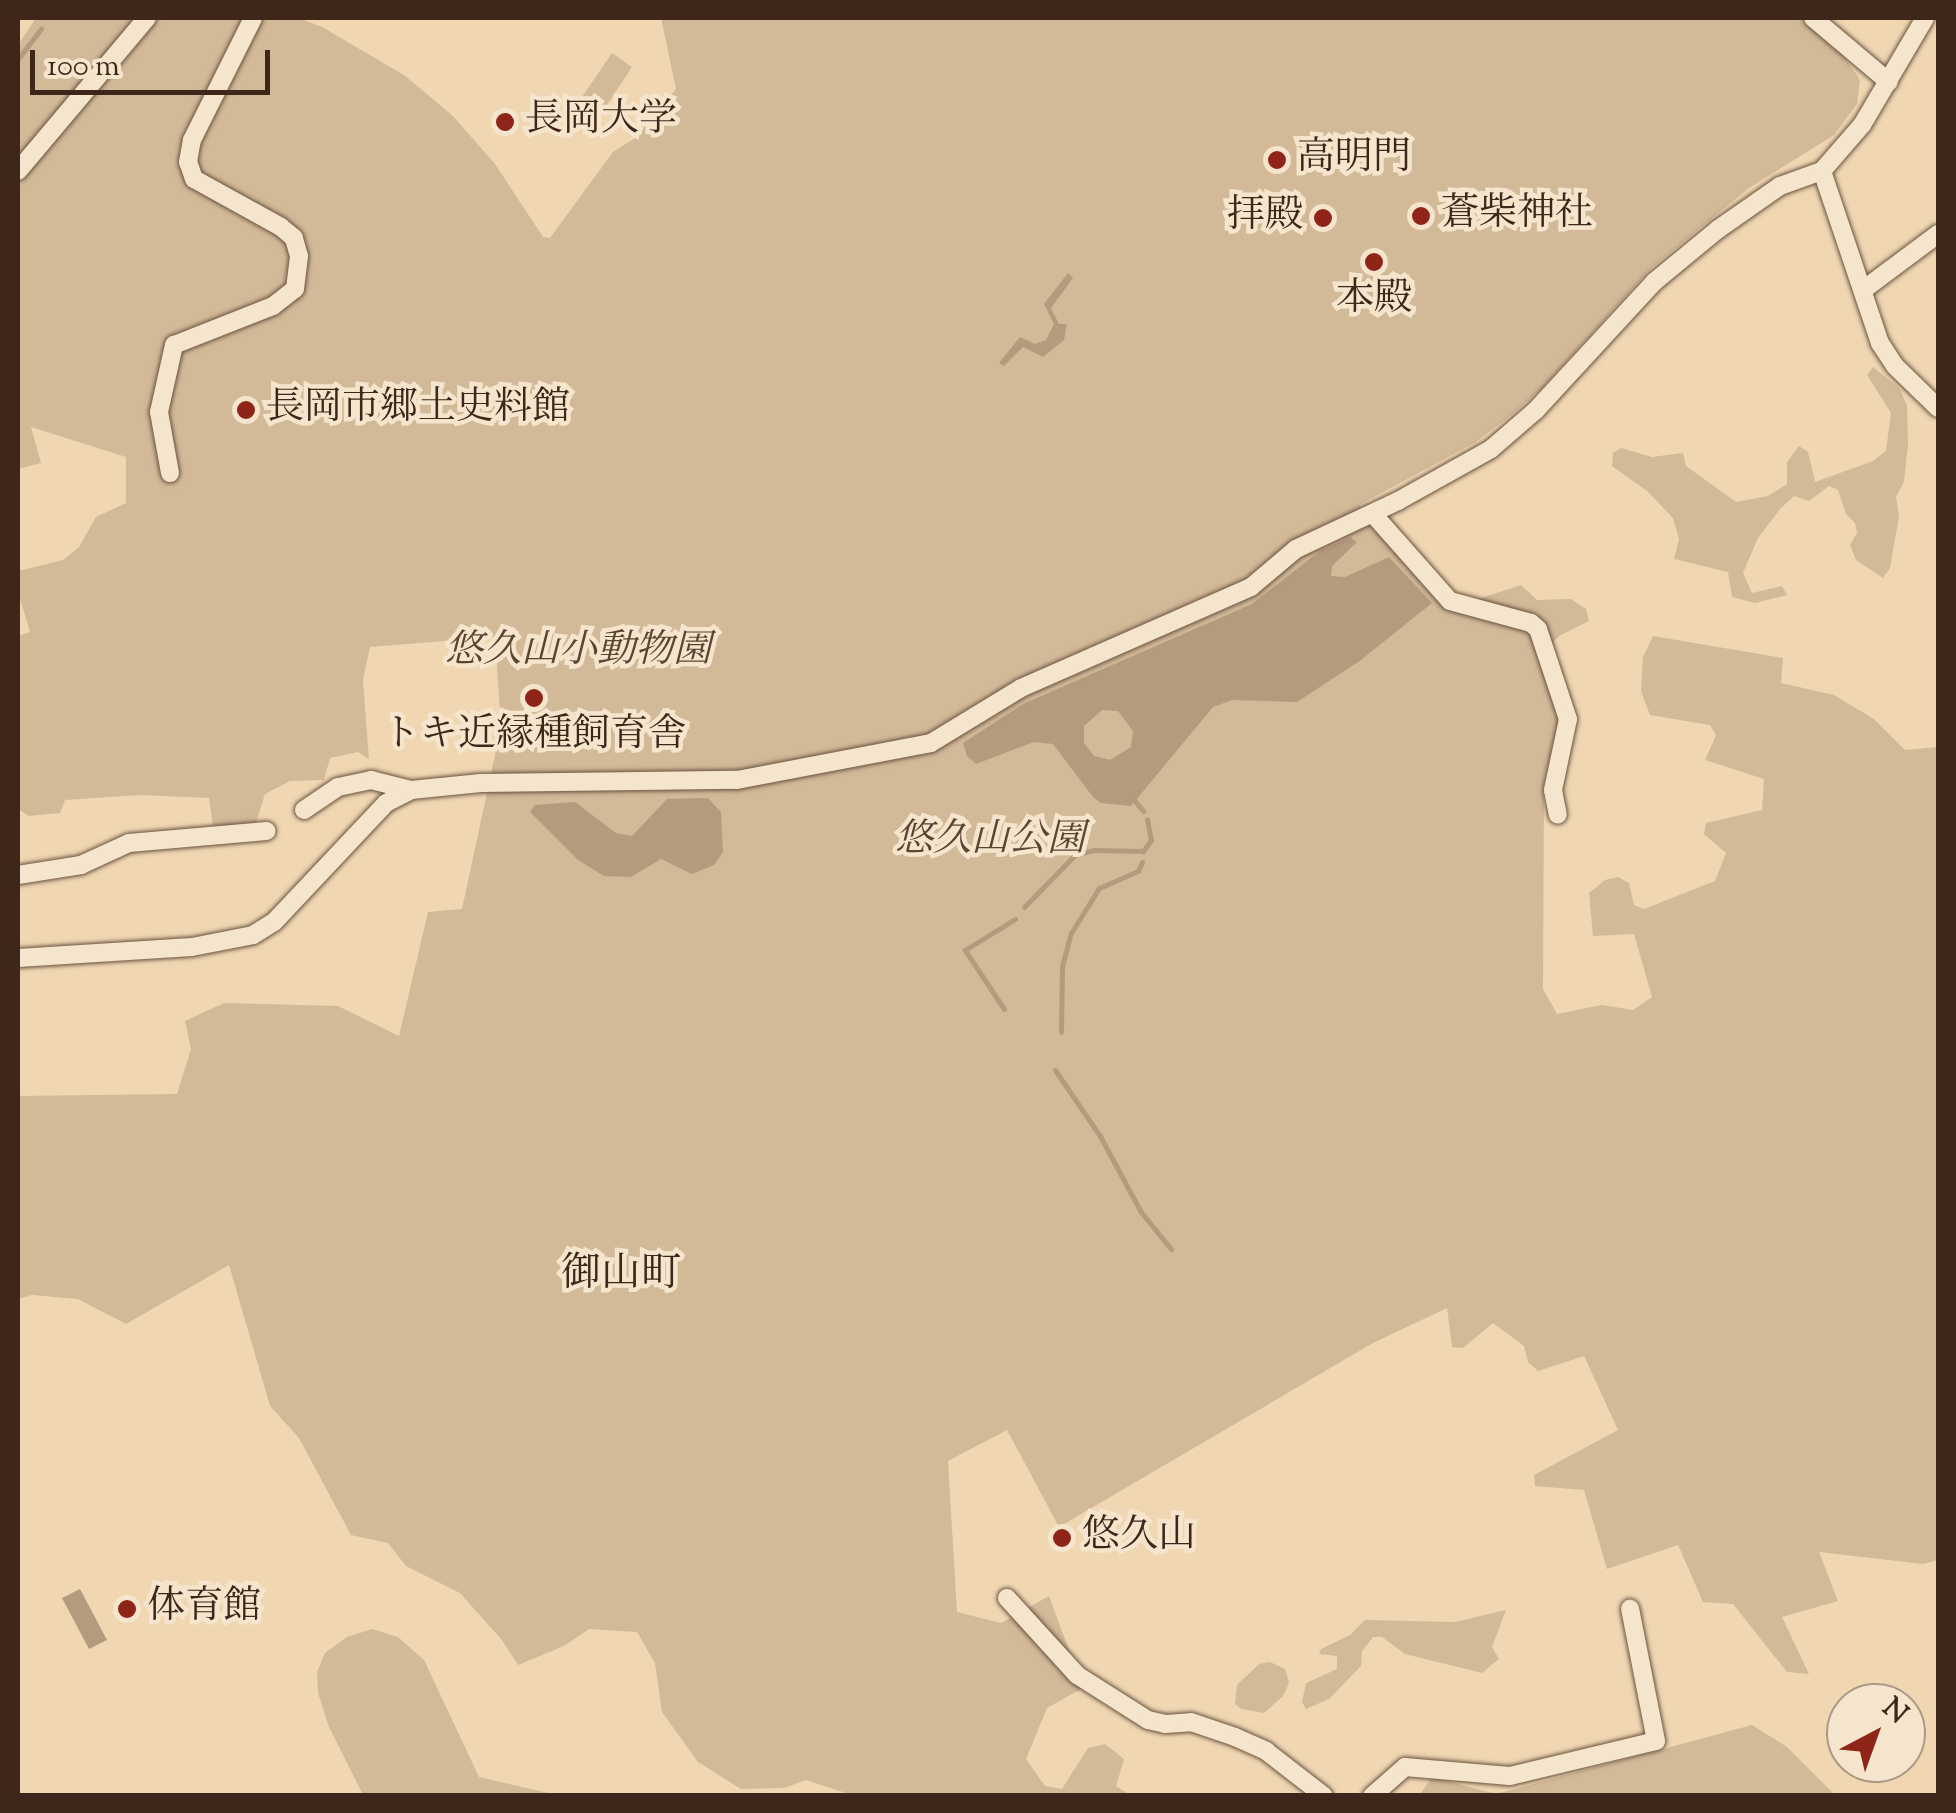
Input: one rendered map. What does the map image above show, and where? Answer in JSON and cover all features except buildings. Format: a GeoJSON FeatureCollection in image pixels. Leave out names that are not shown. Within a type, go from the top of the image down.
{"type":"FeatureCollection","features":[{"type":"Feature","properties":{"kind":"street"},"geometry":{"type":"LineString","coordinates":[[18,171],[147,18]]}},
{"type":"Feature","properties":{"kind":"street"},"geometry":{"type":"LineString","coordinates":[[170,474],[159,412],[174,345],[273,306],[294,288],[299,256],[294,238],[281,226],[194,180],[188,162],[192,140],[253,18]]}},
{"type":"Feature","properties":{"kind":"street"},"geometry":{"type":"LineString","coordinates":[[1812,18],[1889,82]]}},
{"type":"Feature","properties":{"kind":"street"},"geometry":{"type":"LineString","coordinates":[[18,958],[192,947],[252,935],[274,922],[386,804],[411,790],[481,783],[737,780],[931,743],[1022,688],[1251,587],[1296,549],[1373,514],[1514,431],[1654,282],[1768,194],[1802,174],[1822,171],[1843,152],[1889,82],[1924,18]]}},
{"type":"Feature","properties":{"kind":"street"},"geometry":{"type":"LineString","coordinates":[[1822,171],[1880,343],[1894,366],[1938,408]]}},
{"type":"Feature","properties":{"kind":"street"},"geometry":{"type":"LineString","coordinates":[[1864,290],[1938,234]]}},
{"type":"Feature","properties":{"kind":"street"},"geometry":{"type":"LineString","coordinates":[[1373,514],[1450,601],[1531,624],[1538,630],[1568,719],[1553,790],[1558,815]]}},
{"type":"Feature","properties":{"kind":"street"},"geometry":{"type":"LineString","coordinates":[[304,810],[338,787],[371,780],[394,782],[411,790]]}},
{"type":"Feature","properties":{"kind":"street"},"geometry":{"type":"LineString","coordinates":[[18,876],[81,865],[129,843],[266,831]]}},
{"type":"Feature","properties":{"kind":"street"},"geometry":{"type":"LineString","coordinates":[[1007,1598],[1077,1675],[1148,1720],[1165,1724],[1191,1722],[1235,1737],[1266,1752],[1324,1796]]}},
{"type":"Feature","properties":{"kind":"street"},"geometry":{"type":"LineString","coordinates":[[1372,1796],[1405,1767],[1510,1776],[1656,1741],[1630,1608]]}},
{"type":"Feature","properties":{"kind":"green space","name":"悠久山公園"},"geometry":{"type":"Polygon","coordinates":[[[36,18],[299,18],[322,27],[404,75],[453,116],[495,164],[543,237],[550,238],[613,152],[635,138],[676,89],[661,18],[1804,18],[1837,46],[1860,80],[1857,104],[1834,135],[1749,188],[1650,269],[1543,387],[1511,415],[1476,442],[1359,505],[1432,591],[1457,606],[1521,585],[1537,600],[1571,599],[1586,609],[1589,621],[1559,636],[1542,654],[1560,718],[1544,783],[1543,989],[1557,1014],[1602,1005],[1633,1010],[1652,997],[1634,934],[1593,936],[1589,893],[1605,880],[1618,877],[1629,883],[1634,905],[1644,909],[1715,881],[1726,853],[1704,834],[1706,823],[1762,810],[1764,779],[1705,760],[1716,735],[1710,725],[1650,715],[1641,691],[1643,657],[1653,636],[1783,658],[1781,683],[1834,695],[1874,719],[1905,750],[1938,747],[1938,1560],[1923,1564],[1819,1552],[1838,1601],[1782,1617],[1809,1674],[1787,1672],[1733,1604],[1703,1602],[1678,1545],[1607,1569],[1584,1490],[1535,1486],[1534,1475],[1618,1430],[1584,1356],[1538,1371],[1528,1362],[1524,1346],[1493,1323],[1463,1348],[1452,1347],[1447,1308],[1373,1343],[1059,1527],[1007,1430],[948,1461],[957,1612],[1001,1623],[1049,1596],[1083,1688],[1047,1708],[1026,1759],[1045,1786],[1062,1789],[1088,1748],[1105,1744],[1124,1759],[1116,1786],[1130,1795],[855,1796],[806,1780],[784,1788],[741,1789],[698,1762],[662,1712],[655,1663],[637,1632],[589,1629],[564,1646],[518,1665],[502,1640],[460,1593],[406,1566],[388,1543],[351,1535],[299,1438],[270,1406],[229,1265],[126,1324],[78,1299],[32,1295],[18,1299],[18,1096],[177,1094],[191,1049],[185,1021],[224,1003],[338,1006],[399,1036],[428,912],[462,909],[501,727],[495,637],[370,647],[363,680],[369,759],[358,752],[330,758],[324,780],[290,781],[265,794],[255,826],[213,827],[209,798],[141,795],[65,800],[60,813],[29,816],[18,809],[18,636],[30,632],[18,592],[18,571],[63,560],[79,547],[96,517],[126,503],[126,457],[31,427],[41,463],[18,469],[18,45],[36,18]]]}},
{"type":"Feature","properties":{"kind":"green space"},"geometry":{"type":"Polygon","coordinates":[[[612,53],[632,67],[601,114],[580,100],[612,53]]]}},
{"type":"Feature","properties":{"kind":"green space"},"geometry":{"type":"Polygon","coordinates":[[[1873,367],[1899,388],[1907,405],[1904,482],[1896,497],[1899,516],[1890,568],[1883,578],[1856,560],[1850,545],[1857,533],[1855,523],[1846,514],[1838,490],[1829,486],[1809,501],[1794,496],[1781,508],[1758,538],[1743,573],[1752,593],[1782,586],[1787,595],[1755,603],[1732,597],[1728,572],[1674,559],[1679,539],[1673,518],[1647,491],[1612,466],[1613,453],[1621,448],[1652,457],[1683,453],[1686,466],[1736,502],[1768,496],[1787,484],[1787,462],[1799,446],[1808,452],[1815,482],[1873,461],[1886,451],[1891,413],[1867,375],[1873,367]]]}},
{"type":"Feature","properties":{"kind":"green space"},"geometry":{"type":"Polygon","coordinates":[[[1506,1610],[1492,1647],[1499,1659],[1482,1673],[1405,1654],[1382,1637],[1373,1637],[1362,1651],[1361,1666],[1329,1699],[1306,1709],[1302,1702],[1306,1683],[1337,1669],[1337,1656],[1319,1654],[1321,1649],[1350,1635],[1365,1620],[1455,1622],[1506,1610]]]}},
{"type":"Feature","properties":{"kind":"green space"},"geometry":{"type":"Polygon","coordinates":[[[372,1629],[398,1637],[424,1660],[479,1777],[557,1795],[363,1795],[329,1727],[318,1693],[317,1672],[325,1653],[347,1637],[372,1629]]]}},
{"type":"Feature","properties":{"kind":"green space"},"geometry":{"type":"Polygon","coordinates":[[[1270,1662],[1285,1669],[1289,1683],[1283,1696],[1264,1713],[1241,1709],[1235,1704],[1237,1685],[1259,1664],[1270,1662]]]}},
{"type":"Feature","properties":{"kind":"green space"},"geometry":{"type":"Polygon","coordinates":[[[1752,1725],[1787,1747],[1835,1795],[1419,1796],[1432,1777],[1496,1794],[1752,1725]]]}},
{"type":"Feature","properties":{"kind":"shaded area"},"geometry":{"type":"Polygon","coordinates":[[[1068,273],[1073,278],[1051,308],[1059,324],[1067,324],[1064,340],[1043,357],[1023,347],[1004,366],[999,363],[1020,337],[1035,344],[1046,340],[1054,324],[1044,304],[1068,273]]]}},
{"type":"Feature","properties":{"kind":"shaded area"},"geometry":{"type":"Polygon","coordinates":[[[1350,537],[1357,542],[1332,566],[1331,576],[1345,577],[1389,557],[1432,603],[1361,660],[1297,702],[1232,700],[1213,707],[1131,806],[1101,803],[1093,797],[1053,744],[1034,742],[976,764],[967,756],[963,743],[1023,704],[1252,604],[1320,551],[1350,537]],[[1102,710],[1084,726],[1084,743],[1094,756],[1110,760],[1131,747],[1133,731],[1118,711],[1102,710]]]}},
{"type":"Feature","properties":{"kind":"shaded area"},"geometry":{"type":"Polygon","coordinates":[[[708,798],[721,812],[723,852],[714,865],[692,874],[661,859],[631,877],[604,876],[578,860],[530,812],[535,805],[575,802],[616,833],[632,836],[667,799],[708,798]]]}},
{"type":"Feature","properties":{"kind":"shaded area"},"geometry":{"type":"Polygon","coordinates":[[[80,1589],[107,1640],[89,1649],[62,1598],[80,1589]]]}},
{"type":"Feature","properties":{"kind":"waterway"},"geometry":{"type":"LineString","coordinates":[[18,59],[41,29]]}},
{"type":"Feature","properties":{"kind":"waterway"},"geometry":{"type":"LineString","coordinates":[[1135,801],[1143,811]]}},
{"type":"Feature","properties":{"kind":"waterway"},"geometry":{"type":"LineString","coordinates":[[1024,907],[1075,855],[1094,850],[1143,851],[1151,840],[1147,819]]}},
{"type":"Feature","properties":{"kind":"waterway"},"geometry":{"type":"LineString","coordinates":[[1061,1032],[1062,966],[1071,933],[1099,888],[1138,871],[1142,862]]}},
{"type":"Feature","properties":{"kind":"waterway"},"geometry":{"type":"LineString","coordinates":[[1004,1009],[965,950],[1015,919]]}},
{"type":"Feature","properties":{"kind":"waterway"},"geometry":{"type":"LineString","coordinates":[[1055,1070],[1100,1136],[1141,1212],[1171,1249]]}},
{"type":"Feature","properties":{"kind":"place","name":"長岡大学"},"geometry":{"type":"Point","coordinates":[505,122]}},
{"type":"Feature","properties":{"kind":"place","name":"高明門"},"geometry":{"type":"Point","coordinates":[1277,160]}},
{"type":"Feature","properties":{"kind":"place","name":"蒼柴神社"},"geometry":{"type":"Point","coordinates":[1421,216]}},
{"type":"Feature","properties":{"kind":"place","name":"拝殿"},"geometry":{"type":"Point","coordinates":[1323,218]}},
{"type":"Feature","properties":{"kind":"place","name":"本殿"},"geometry":{"type":"Point","coordinates":[1374,262]}},
{"type":"Feature","properties":{"kind":"place","name":"長岡市郷土史料館"},"geometry":{"type":"Point","coordinates":[246,410]}},
{"type":"Feature","properties":{"kind":"place","name":"トキ近縁種飼育舎"},"geometry":{"type":"Point","coordinates":[534,698]}},
{"type":"Feature","properties":{"kind":"place","name":"悠久山"},"geometry":{"type":"Point","coordinates":[1062,1538]}},
{"type":"Feature","properties":{"kind":"place","name":"体育館"},"geometry":{"type":"Point","coordinates":[127,1609]}},
{"type":"Feature","properties":{"kind":"district","name":"御山町"},"geometry":{"type":"Point","coordinates":[621,1276]}},
{"type":"Feature","properties":{"kind":"park label","name":"悠久山小動物園"},"geometry":{"type":"Point","coordinates":[578,653]}}]}
